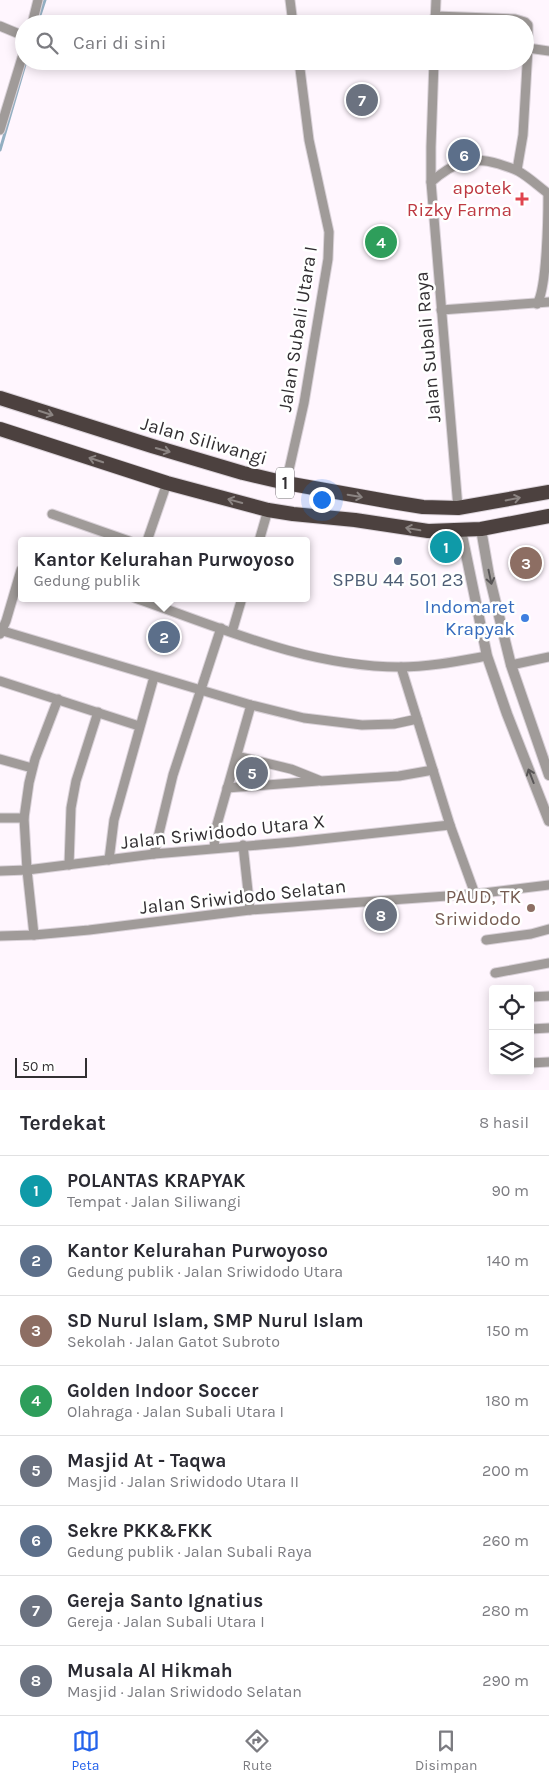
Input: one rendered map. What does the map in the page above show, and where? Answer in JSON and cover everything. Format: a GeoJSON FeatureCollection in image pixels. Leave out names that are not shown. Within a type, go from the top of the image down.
{"type":"FeatureCollection","features":[{"type":"Feature","properties":{"kind":"highway","name":"Jalan Siliwangi"},"geometry":{"type":"LineString","coordinates":[[0,398],[152,446],[286,483],[423,507],[458,508],[549,492]]}},
{"type":"Feature","properties":{"kind":"highway","name":"1"},"geometry":{"type":"LineString","coordinates":[[0,429],[167,483],[268,510],[293,514],[428,531],[481,529],[549,516]]}},
{"type":"Feature","properties":{"kind":"highway"},"geometry":{"type":"LineString","coordinates":[[477,505],[481,529]]}},
{"type":"Feature","properties":{"kind":"highway"},"geometry":{"type":"LineString","coordinates":[[458,508],[461,530]]}},
{"type":"Feature","properties":{"kind":"street"},"geometry":{"type":"LineString","coordinates":[[34,15],[38,0]]}},
{"type":"Feature","properties":{"kind":"street"},"geometry":{"type":"LineString","coordinates":[[290,0],[292,15]]}},
{"type":"Feature","properties":{"kind":"street"},"geometry":{"type":"LineString","coordinates":[[435,15],[436,0]]}},
{"type":"Feature","properties":{"kind":"street"},"geometry":{"type":"LineString","coordinates":[[0,26],[15,32]]}},
{"type":"Feature","properties":{"kind":"street"},"geometry":{"type":"LineString","coordinates":[[534,49],[549,51]]}},
{"type":"Feature","properties":{"kind":"street"},"geometry":{"type":"LineString","coordinates":[[0,130],[3,108],[17,70]]}},
{"type":"Feature","properties":{"kind":"street","name":"Jalan Subali Utara I"},"geometry":{"type":"LineString","coordinates":[[286,483],[304,403],[328,259],[328,232],[309,140],[300,70]]}},
{"type":"Feature","properties":{"kind":"street","name":"Jalan Subali Raya"},"geometry":{"type":"LineString","coordinates":[[434,70],[431,182],[458,508]]}},
{"type":"Feature","properties":{"kind":"street"},"geometry":{"type":"LineString","coordinates":[[517,170],[523,136],[527,70]]}},
{"type":"Feature","properties":{"kind":"street"},"geometry":{"type":"LineString","coordinates":[[431,182],[453,166],[473,160],[495,163],[517,170],[549,194],[542,294],[537,304]]}},
{"type":"Feature","properties":{"kind":"street"},"geometry":{"type":"LineString","coordinates":[[441,310],[549,302]]}},
{"type":"Feature","properties":{"kind":"street"},"geometry":{"type":"LineString","coordinates":[[148,537],[167,483]]}},
{"type":"Feature","properties":{"kind":"street"},"geometry":{"type":"LineString","coordinates":[[260,537],[268,510]]}},
{"type":"Feature","properties":{"kind":"street"},"geometry":{"type":"LineString","coordinates":[[52,514],[118,537]]}},
{"type":"Feature","properties":{"kind":"street"},"geometry":{"type":"LineString","coordinates":[[481,529],[511,665],[549,775]]}},
{"type":"Feature","properties":{"kind":"street"},"geometry":{"type":"LineString","coordinates":[[461,530],[488,656],[507,714],[549,821]]}},
{"type":"Feature","properties":{"kind":"street"},"geometry":{"type":"LineString","coordinates":[[18,582],[1,632],[251,705],[304,718],[350,725],[373,726],[417,719]]}},
{"type":"Feature","properties":{"kind":"street"},"geometry":{"type":"LineString","coordinates":[[146,602],[232,632],[325,660],[357,665],[402,667],[488,656]]}},
{"type":"Feature","properties":{"kind":"street"},"geometry":{"type":"LineString","coordinates":[[232,632],[241,602]]}},
{"type":"Feature","properties":{"kind":"street"},"geometry":{"type":"LineString","coordinates":[[154,854],[173,775],[220,628]]}},
{"type":"Feature","properties":{"kind":"street"},"geometry":{"type":"LineString","coordinates":[[511,665],[549,657]]}},
{"type":"Feature","properties":{"kind":"street"},"geometry":{"type":"LineString","coordinates":[[402,667],[450,825],[475,894]]}},
{"type":"Feature","properties":{"kind":"street"},"geometry":{"type":"LineString","coordinates":[[109,860],[114,820],[154,677]]}},
{"type":"Feature","properties":{"kind":"street"},"geometry":{"type":"LineString","coordinates":[[0,681],[58,698],[140,726]]}},
{"type":"Feature","properties":{"kind":"street"},"geometry":{"type":"LineString","coordinates":[[34,935],[24,818],[32,768],[58,698]]}},
{"type":"Feature","properties":{"kind":"street"},"geometry":{"type":"LineString","coordinates":[[214,848],[216,828],[251,705]]}},
{"type":"Feature","properties":{"kind":"street"},"geometry":{"type":"LineString","coordinates":[[69,865],[71,808],[76,780],[98,712]]}},
{"type":"Feature","properties":{"kind":"street"},"geometry":{"type":"LineString","coordinates":[[237,756],[291,769],[321,781]]}},
{"type":"Feature","properties":{"kind":"street"},"geometry":{"type":"LineString","coordinates":[[0,759],[32,768]]}},
{"type":"Feature","properties":{"kind":"street"},"geometry":{"type":"LineString","coordinates":[[227,788],[399,776],[433,770]]}},
{"type":"Feature","properties":{"kind":"street"},"geometry":{"type":"LineString","coordinates":[[0,818],[24,818]]}},
{"type":"Feature","properties":{"kind":"street","name":"Jalan Sriwidodo Utara X"},"geometry":{"type":"LineString","coordinates":[[0,872],[154,854],[293,842],[450,825]]}},
{"type":"Feature","properties":{"kind":"street"},"geometry":{"type":"LineString","coordinates":[[243,845],[250,910]]}},
{"type":"Feature","properties":{"kind":"street","name":"Jalan Sriwidodo Selatan"},"geometry":{"type":"LineString","coordinates":[[0,936],[89,930],[250,910],[475,894],[549,885]]}},
{"type":"Feature","properties":{"kind":"street"},"geometry":{"type":"LineString","coordinates":[[486,940],[531,934],[549,929]]}},
{"type":"Feature","properties":{"kind":"street"},"geometry":{"type":"LineString","coordinates":[[495,973],[549,963]]}},
{"type":"Feature","properties":{"kind":"street"},"geometry":{"type":"LineString","coordinates":[[534,997],[549,996]]}},
{"type":"Feature","properties":{"kind":"street"},"geometry":{"type":"LineString","coordinates":[[534,1029],[549,1028]]}},
{"type":"Feature","properties":{"kind":"street"},"geometry":{"type":"LineString","coordinates":[[534,1063],[549,1062]]}},
{"type":"Feature","properties":{"kind":"waterway"},"geometry":{"type":"LineString","coordinates":[[40,15],[45,0]]}},
{"type":"Feature","properties":{"kind":"waterway"},"geometry":{"type":"LineString","coordinates":[[0,150],[23,70]]}},
{"type":"Feature","properties":{"kind":"place","name":"Gereja Santo Ignatius"},"geometry":{"type":"Point","coordinates":[362,100]}},
{"type":"Feature","properties":{"kind":"place","name":"Sekre PKK&FKK"},"geometry":{"type":"Point","coordinates":[464,155]}},
{"type":"Feature","properties":{"kind":"place","name":"apotek Rizky Farma"},"geometry":{"type":"Point","coordinates":[522,199]}},
{"type":"Feature","properties":{"kind":"place","name":"Golden Indoor Soccer"},"geometry":{"type":"Point","coordinates":[381,242]}},
{"type":"Feature","properties":{"kind":"place","name":"POLANTAS KRAPYAK"},"geometry":{"type":"Point","coordinates":[446,547]}},
{"type":"Feature","properties":{"kind":"place","name":"SPBU 44 501 23"},"geometry":{"type":"Point","coordinates":[398,561]}},
{"type":"Feature","properties":{"kind":"place","name":"SD Nurul Islam, SMP Nurul Islam"},"geometry":{"type":"Point","coordinates":[526,563]}},
{"type":"Feature","properties":{"kind":"place","name":"Indomaret Krapyak"},"geometry":{"type":"Point","coordinates":[525,618]}},
{"type":"Feature","properties":{"kind":"place","name":"Kantor Kelurahan Purwoyoso"},"geometry":{"type":"Point","coordinates":[164,637]}},
{"type":"Feature","properties":{"kind":"place","name":"Masjid At - Taqwa"},"geometry":{"type":"Point","coordinates":[252,773]}},
{"type":"Feature","properties":{"kind":"place","name":"PAUD, TK Sriwidodo"},"geometry":{"type":"Point","coordinates":[531,908]}},
{"type":"Feature","properties":{"kind":"place","name":"Musala Al Hikmah"},"geometry":{"type":"Point","coordinates":[381,915]}}]}
